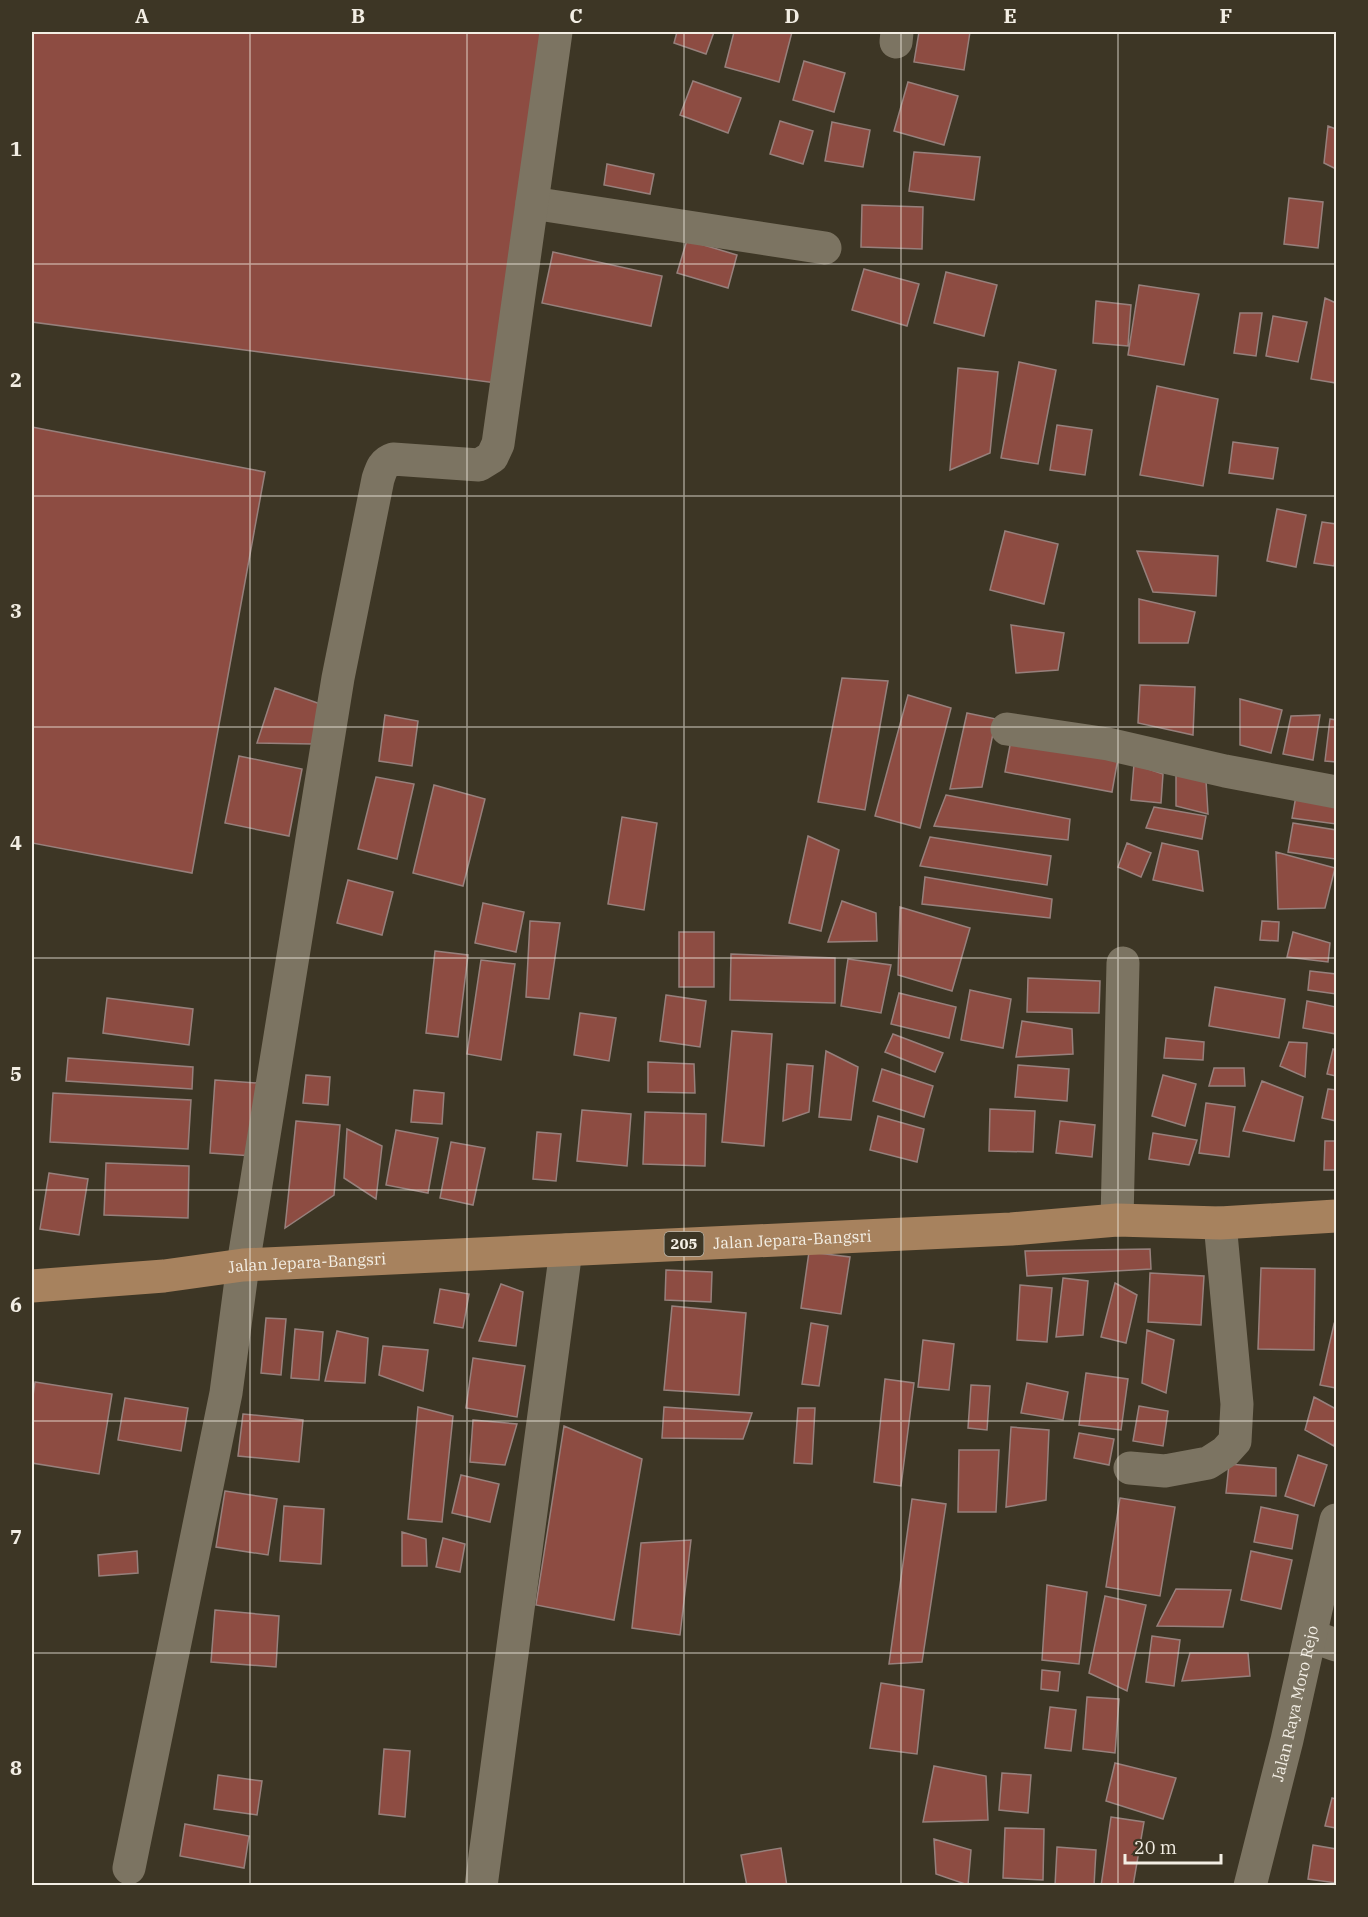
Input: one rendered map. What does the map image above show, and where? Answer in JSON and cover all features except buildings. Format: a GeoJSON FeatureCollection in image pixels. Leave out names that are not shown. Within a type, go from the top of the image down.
{"type":"FeatureCollection","features":[{"type":"Feature","properties":{"kind":"main road","name":"Jalan Jepara-Bangsri"},"geometry":{"type":"LineString","coordinates":[[32,1286],[164,1276],[243,1264],[1011,1229],[1117,1220],[1220,1223],[1336,1216]]}},
{"type":"Feature","properties":{"kind":"street"},"geometry":{"type":"LineString","coordinates":[[129,1868],[226,1393],[243,1264],[338,678],[378,479],[386,461],[393,459],[478,465],[492,457],[498,444],[556,32]]}},
{"type":"Feature","properties":{"kind":"street"},"geometry":{"type":"LineString","coordinates":[[532,203],[825,248]]}},
{"type":"Feature","properties":{"kind":"street"},"geometry":{"type":"LineString","coordinates":[[1007,729],[1108,744],[1225,771],[1336,792]]}},
{"type":"Feature","properties":{"kind":"street"},"geometry":{"type":"LineString","coordinates":[[1117,1220],[1123,963]]}},
{"type":"Feature","properties":{"kind":"street"},"geometry":{"type":"LineString","coordinates":[[1130,1468],[1165,1471],[1208,1463],[1225,1452],[1235,1441],[1237,1404],[1220,1223]]}},
{"type":"Feature","properties":{"kind":"street"},"geometry":{"type":"LineString","coordinates":[[481,1886],[566,1250]]}},
{"type":"Feature","properties":{"kind":"street","name":"Jalan Raya Moro Rejo"},"geometry":{"type":"LineString","coordinates":[[1250,1886],[1324,1641],[1336,1520]]}}]}
